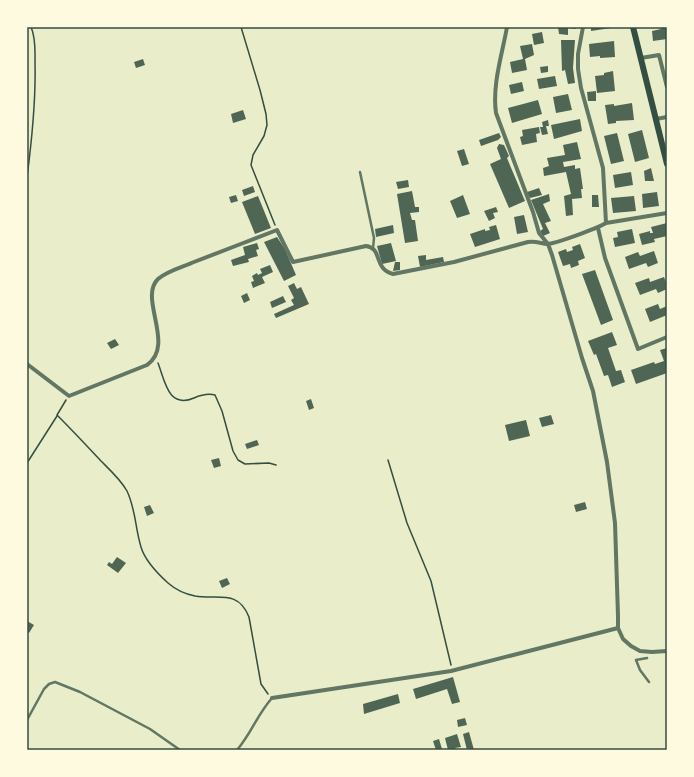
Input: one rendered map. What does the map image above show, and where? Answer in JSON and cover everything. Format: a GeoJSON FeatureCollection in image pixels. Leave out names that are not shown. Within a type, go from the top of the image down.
{"type":"FeatureCollection","features":[{"type":"Feature","properties":{"kind":"main road"},"geometry":{"type":"LineString","coordinates":[[634,27],[667,164]]}},
{"type":"Feature","properties":{"kind":"street"},"geometry":{"type":"LineString","coordinates":[[507,27],[498,75],[495,103],[496,114],[533,212],[539,233],[548,244],[593,391],[607,462],[615,524],[618,628],[623,639],[635,649],[652,652],[667,651]]}},
{"type":"Feature","properties":{"kind":"street"},"geometry":{"type":"LineString","coordinates":[[583,27],[578,54],[578,69],[581,88],[603,168],[606,223]]}},
{"type":"Feature","properties":{"kind":"street"},"geometry":{"type":"LineString","coordinates":[[641,58],[659,55],[667,87]]}},
{"type":"Feature","properties":{"kind":"street"},"geometry":{"type":"LineString","coordinates":[[656,119],[667,116]]}},
{"type":"Feature","properties":{"kind":"street"},"geometry":{"type":"LineString","coordinates":[[27,364],[69,396],[147,365],[156,357],[158,349],[157,326],[152,300],[152,289],[158,279],[178,268],[277,230],[293,262],[366,246],[373,248],[381,267],[386,272],[393,274],[454,262],[528,242],[535,241],[548,244],[598,228],[606,223],[667,213]]}},
{"type":"Feature","properties":{"kind":"street"},"geometry":{"type":"LineString","coordinates":[[598,228],[605,258],[638,349],[667,336]]}},
{"type":"Feature","properties":{"kind":"street"},"geometry":{"type":"LineString","coordinates":[[272,698],[453,671],[618,628]]}},
{"type":"Feature","properties":{"kind":"lane"},"geometry":{"type":"LineString","coordinates":[[360,172],[374,238],[373,248]]}},
{"type":"Feature","properties":{"kind":"lane"},"geometry":{"type":"LineString","coordinates":[[647,658],[636,660],[640,670],[649,682]]}},
{"type":"Feature","properties":{"kind":"lane"},"geometry":{"type":"LineString","coordinates":[[27,720],[44,689],[49,684],[55,682],[80,692],[150,729],[180,750]]}},
{"type":"Feature","properties":{"kind":"lane"},"geometry":{"type":"LineString","coordinates":[[237,750],[244,742],[262,709],[272,698]]}},
{"type":"Feature","properties":{"kind":"path"},"geometry":{"type":"LineString","coordinates":[[27,177],[36,90],[35,46],[31,27]]}},
{"type":"Feature","properties":{"kind":"path"},"geometry":{"type":"LineString","coordinates":[[241,27],[260,90],[267,125],[264,136],[253,155],[251,165],[277,230]]}},
{"type":"Feature","properties":{"kind":"path"},"geometry":{"type":"LineString","coordinates":[[156,357],[166,387],[172,397],[178,401],[186,402],[203,395],[215,395],[222,411],[233,451],[238,460],[245,464],[269,463],[276,465]]}},
{"type":"Feature","properties":{"kind":"path"},"geometry":{"type":"LineString","coordinates":[[27,463],[69,396]]}},
{"type":"Feature","properties":{"kind":"path"},"geometry":{"type":"LineString","coordinates":[[57,415],[112,473],[126,490],[136,515],[141,548],[147,561],[158,573],[169,584],[183,593],[196,596],[236,599],[246,610],[249,618],[262,684],[266,692],[272,698]]}},
{"type":"Feature","properties":{"kind":"path"},"geometry":{"type":"LineString","coordinates":[[388,460],[417,550],[431,581],[453,671]]}},
{"type":"Feature","properties":{"kind":"building"},"geometry":{"type":"Polygon","coordinates":[[[558,27],[576,27],[576,29],[568,28],[568,35],[559,34],[558,27]]]}},
{"type":"Feature","properties":{"kind":"building"},"geometry":{"type":"Polygon","coordinates":[[[591,27],[611,27],[611,28],[591,31],[591,27]]]}},
{"type":"Feature","properties":{"kind":"building"},"geometry":{"type":"Polygon","coordinates":[[[660,27],[667,27],[667,39],[653,41],[652,31],[661,29],[660,27]]]}},
{"type":"Feature","properties":{"kind":"building"},"geometry":{"type":"Polygon","coordinates":[[[542,32],[544,43],[534,45],[532,34],[542,32]]]}},
{"type":"Feature","properties":{"kind":"building"},"geometry":{"type":"Polygon","coordinates":[[[561,40],[575,40],[573,68],[575,83],[568,84],[565,70],[562,71],[561,40]]]}},
{"type":"Feature","properties":{"kind":"building"},"geometry":{"type":"Polygon","coordinates":[[[614,41],[615,57],[590,57],[589,44],[614,41]]]}},
{"type":"Feature","properties":{"kind":"building"},"geometry":{"type":"Polygon","coordinates":[[[532,44],[534,55],[525,59],[527,70],[512,73],[510,62],[523,59],[520,46],[532,44]]]}},
{"type":"Feature","properties":{"kind":"building"},"geometry":{"type":"Polygon","coordinates":[[[143,59],[145,65],[136,68],[134,62],[143,59]]]}},
{"type":"Feature","properties":{"kind":"building"},"geometry":{"type":"Polygon","coordinates":[[[548,66],[548,72],[541,73],[540,67],[548,66]]]}},
{"type":"Feature","properties":{"kind":"building"},"geometry":{"type":"Polygon","coordinates":[[[613,71],[615,91],[597,93],[595,76],[604,75],[604,73],[613,71]]]}},
{"type":"Feature","properties":{"kind":"building"},"geometry":{"type":"Polygon","coordinates":[[[555,76],[557,86],[539,89],[537,79],[555,76]]]}},
{"type":"Feature","properties":{"kind":"building"},"geometry":{"type":"Polygon","coordinates":[[[522,82],[524,91],[511,94],[509,85],[522,82]]]}},
{"type":"Feature","properties":{"kind":"building"},"geometry":{"type":"Polygon","coordinates":[[[596,91],[596,101],[588,101],[587,92],[596,91]]]}},
{"type":"Feature","properties":{"kind":"building"},"geometry":{"type":"Polygon","coordinates":[[[568,94],[572,110],[556,113],[553,97],[568,94]]]}},
{"type":"Feature","properties":{"kind":"building"},"geometry":{"type":"Polygon","coordinates":[[[538,100],[542,114],[512,123],[508,108],[538,100]]]}},
{"type":"Feature","properties":{"kind":"building"},"geometry":{"type":"Polygon","coordinates":[[[632,103],[634,120],[616,121],[616,123],[608,124],[605,105],[614,104],[614,106],[632,103]]]}},
{"type":"Feature","properties":{"kind":"building"},"geometry":{"type":"Polygon","coordinates":[[[243,110],[246,119],[233,123],[231,114],[243,110]]]}},
{"type":"Feature","properties":{"kind":"building"},"geometry":{"type":"Polygon","coordinates":[[[580,119],[582,131],[554,139],[551,125],[580,119]]]}},
{"type":"Feature","properties":{"kind":"building"},"geometry":{"type":"Polygon","coordinates":[[[548,120],[549,126],[546,126],[548,134],[542,135],[540,127],[543,127],[542,122],[548,120]]]}},
{"type":"Feature","properties":{"kind":"building"},"geometry":{"type":"Polygon","coordinates":[[[539,127],[540,133],[536,134],[537,142],[522,145],[520,137],[523,136],[522,130],[539,127]]]}},
{"type":"Feature","properties":{"kind":"building"},"geometry":{"type":"Polygon","coordinates":[[[642,130],[649,158],[635,162],[628,134],[642,130]]]}},
{"type":"Feature","properties":{"kind":"building"},"geometry":{"type":"Polygon","coordinates":[[[499,133],[501,137],[498,140],[481,146],[479,140],[499,133]]]}},
{"type":"Feature","properties":{"kind":"building"},"geometry":{"type":"Polygon","coordinates":[[[617,133],[624,161],[611,164],[604,136],[617,133]]]}},
{"type":"Feature","properties":{"kind":"building"},"geometry":{"type":"Polygon","coordinates":[[[577,142],[581,159],[563,162],[564,167],[575,165],[575,169],[580,168],[583,189],[581,189],[582,198],[572,199],[573,215],[566,216],[564,196],[571,194],[566,172],[544,176],[543,168],[549,166],[547,158],[565,155],[563,145],[577,142]]]}},
{"type":"Feature","properties":{"kind":"building"},"geometry":{"type":"Polygon","coordinates":[[[499,144],[504,145],[509,156],[507,158],[525,201],[509,208],[490,164],[501,159],[497,148],[499,144]]]}},
{"type":"Feature","properties":{"kind":"building"},"geometry":{"type":"Polygon","coordinates":[[[464,149],[469,164],[462,166],[457,151],[464,149]]]}},
{"type":"Feature","properties":{"kind":"building"},"geometry":{"type":"Polygon","coordinates":[[[651,168],[654,181],[645,181],[644,171],[651,168]]]}},
{"type":"Feature","properties":{"kind":"building"},"geometry":{"type":"Polygon","coordinates":[[[631,172],[633,185],[615,188],[613,175],[631,172]]]}},
{"type":"Feature","properties":{"kind":"building"},"geometry":{"type":"Polygon","coordinates":[[[408,180],[409,187],[398,189],[396,182],[408,180]]]}},
{"type":"Feature","properties":{"kind":"building"},"geometry":{"type":"Polygon","coordinates":[[[253,186],[255,192],[244,196],[242,190],[253,186]]]}},
{"type":"Feature","properties":{"kind":"building"},"geometry":{"type":"Polygon","coordinates":[[[539,188],[542,195],[530,198],[527,192],[539,188]]]}},
{"type":"Feature","properties":{"kind":"building"},"geometry":{"type":"Polygon","coordinates":[[[412,191],[415,207],[419,207],[419,212],[410,213],[412,220],[415,220],[418,241],[405,243],[397,194],[412,191]]]}},
{"type":"Feature","properties":{"kind":"building"},"geometry":{"type":"Polygon","coordinates":[[[657,192],[659,206],[643,208],[642,194],[657,192]]]}},
{"type":"Feature","properties":{"kind":"building"},"geometry":{"type":"Polygon","coordinates":[[[549,194],[550,201],[543,204],[551,221],[545,223],[550,233],[543,236],[540,231],[543,229],[531,200],[549,194]]]}},
{"type":"Feature","properties":{"kind":"building"},"geometry":{"type":"Polygon","coordinates":[[[236,195],[238,201],[231,203],[229,197],[236,195]]]}},
{"type":"Feature","properties":{"kind":"building"},"geometry":{"type":"Polygon","coordinates":[[[463,195],[470,214],[457,218],[450,201],[463,195]]]}},
{"type":"Feature","properties":{"kind":"building"},"geometry":{"type":"Polygon","coordinates":[[[592,195],[598,195],[599,207],[592,207],[592,195]]]}},
{"type":"Feature","properties":{"kind":"building"},"geometry":{"type":"Polygon","coordinates":[[[258,196],[271,228],[255,234],[242,202],[258,196]]]}},
{"type":"Feature","properties":{"kind":"building"},"geometry":{"type":"Polygon","coordinates":[[[634,196],[636,211],[613,213],[611,198],[634,196]]]}},
{"type":"Feature","properties":{"kind":"building"},"geometry":{"type":"Polygon","coordinates":[[[496,207],[498,212],[493,213],[495,218],[489,221],[484,211],[496,207]]]}},
{"type":"Feature","properties":{"kind":"building"},"geometry":{"type":"Polygon","coordinates":[[[524,215],[528,232],[517,234],[514,217],[524,215]]]}},
{"type":"Feature","properties":{"kind":"building"},"geometry":{"type":"Polygon","coordinates":[[[667,223],[667,236],[654,239],[655,242],[642,245],[639,234],[650,231],[650,233],[653,233],[651,227],[667,223]]]}},
{"type":"Feature","properties":{"kind":"building"},"geometry":{"type":"Polygon","coordinates":[[[393,225],[394,233],[376,237],[375,229],[393,225]]]}},
{"type":"Feature","properties":{"kind":"building"},"geometry":{"type":"Polygon","coordinates":[[[496,225],[500,239],[475,247],[470,234],[485,229],[485,231],[490,230],[489,227],[496,225]]]}},
{"type":"Feature","properties":{"kind":"building"},"geometry":{"type":"Polygon","coordinates":[[[632,229],[635,243],[615,247],[613,238],[618,237],[617,232],[632,229]]]}},
{"type":"Feature","properties":{"kind":"building"},"geometry":{"type":"Polygon","coordinates":[[[277,237],[285,249],[296,275],[284,281],[264,242],[277,237]]]}},
{"type":"Feature","properties":{"kind":"building"},"geometry":{"type":"Polygon","coordinates":[[[257,243],[259,249],[256,250],[258,256],[248,259],[249,262],[233,266],[231,260],[245,255],[243,247],[257,243]]]}},
{"type":"Feature","properties":{"kind":"building"},"geometry":{"type":"Polygon","coordinates":[[[391,243],[396,261],[382,264],[377,246],[391,243]]]}},
{"type":"Feature","properties":{"kind":"building"},"geometry":{"type":"Polygon","coordinates":[[[580,244],[585,258],[578,261],[579,265],[571,268],[570,264],[563,266],[558,252],[566,249],[567,252],[573,250],[572,247],[580,244]]]}},
{"type":"Feature","properties":{"kind":"building"},"geometry":{"type":"Polygon","coordinates":[[[654,251],[658,263],[648,267],[646,263],[629,269],[625,257],[638,252],[640,256],[654,251]]]}},
{"type":"Feature","properties":{"kind":"building"},"geometry":{"type":"Polygon","coordinates":[[[426,255],[426,260],[443,257],[444,262],[420,267],[418,256],[426,255]]]}},
{"type":"Feature","properties":{"kind":"building"},"geometry":{"type":"Polygon","coordinates":[[[395,262],[400,262],[400,270],[393,271],[395,262]]]}},
{"type":"Feature","properties":{"kind":"building"},"geometry":{"type":"Polygon","coordinates":[[[270,265],[273,272],[262,277],[265,283],[253,288],[251,282],[254,281],[252,276],[257,273],[258,275],[262,273],[260,269],[270,265]]]}},
{"type":"Feature","properties":{"kind":"building"},"geometry":{"type":"Polygon","coordinates":[[[595,270],[613,320],[601,325],[582,274],[595,270]]]}},
{"type":"Feature","properties":{"kind":"building"},"geometry":{"type":"Polygon","coordinates":[[[664,277],[667,289],[658,293],[656,289],[640,295],[635,283],[649,278],[650,282],[664,277]]]}},
{"type":"Feature","properties":{"kind":"building"},"geometry":{"type":"Polygon","coordinates":[[[294,283],[297,289],[301,287],[309,304],[276,318],[274,314],[294,305],[291,300],[294,298],[288,286],[294,283]]]}},
{"type":"Feature","properties":{"kind":"building"},"geometry":{"type":"Polygon","coordinates":[[[247,293],[250,300],[244,303],[241,296],[247,293]]]}},
{"type":"Feature","properties":{"kind":"building"},"geometry":{"type":"Polygon","coordinates":[[[283,296],[286,302],[272,308],[270,302],[283,296]]]}},
{"type":"Feature","properties":{"kind":"building"},"geometry":{"type":"Polygon","coordinates":[[[658,304],[660,309],[667,306],[667,315],[650,322],[645,309],[658,304]]]}},
{"type":"Feature","properties":{"kind":"building"},"geometry":{"type":"Polygon","coordinates":[[[612,332],[617,345],[608,348],[616,371],[621,370],[625,382],[612,387],[608,375],[604,376],[596,354],[594,355],[588,341],[612,332]]]}},
{"type":"Feature","properties":{"kind":"building"},"geometry":{"type":"Polygon","coordinates":[[[115,339],[119,345],[111,349],[107,343],[115,339]]]}},
{"type":"Feature","properties":{"kind":"building"},"geometry":{"type":"Polygon","coordinates":[[[667,348],[667,373],[636,384],[631,370],[654,362],[655,364],[664,361],[660,350],[667,348]]]}},
{"type":"Feature","properties":{"kind":"building"},"geometry":{"type":"Polygon","coordinates":[[[311,399],[314,408],[309,410],[306,401],[311,399]]]}},
{"type":"Feature","properties":{"kind":"building"},"geometry":{"type":"Polygon","coordinates":[[[551,415],[554,424],[542,427],[539,418],[551,415]]]}},
{"type":"Feature","properties":{"kind":"building"},"geometry":{"type":"Polygon","coordinates":[[[526,420],[530,436],[509,441],[505,425],[526,420]]]}},
{"type":"Feature","properties":{"kind":"building"},"geometry":{"type":"Polygon","coordinates":[[[257,440],[259,445],[247,449],[245,444],[257,440]]]}},
{"type":"Feature","properties":{"kind":"building"},"geometry":{"type":"Polygon","coordinates":[[[219,458],[221,466],[214,468],[211,460],[219,458]]]}},
{"type":"Feature","properties":{"kind":"building"},"geometry":{"type":"Polygon","coordinates":[[[585,502],[587,509],[576,512],[574,505],[585,502]]]}},
{"type":"Feature","properties":{"kind":"building"},"geometry":{"type":"Polygon","coordinates":[[[150,505],[154,513],[147,516],[144,507],[150,505]]]}},
{"type":"Feature","properties":{"kind":"building"},"geometry":{"type":"Polygon","coordinates":[[[117,557],[126,563],[118,573],[107,565],[109,562],[112,564],[117,557]]]}},
{"type":"Feature","properties":{"kind":"building"},"geometry":{"type":"Polygon","coordinates":[[[227,578],[230,584],[222,588],[219,581],[227,578]]]}},
{"type":"Feature","properties":{"kind":"building"},"geometry":{"type":"Polygon","coordinates":[[[27,621],[34,625],[29,633],[27,631],[27,621]]]}},
{"type":"Feature","properties":{"kind":"building"},"geometry":{"type":"Polygon","coordinates":[[[453,677],[460,702],[452,704],[447,689],[416,699],[413,689],[453,677]]]}},
{"type":"Feature","properties":{"kind":"building"},"geometry":{"type":"Polygon","coordinates":[[[398,694],[400,703],[364,714],[363,704],[398,694]]]}},
{"type":"Feature","properties":{"kind":"building"},"geometry":{"type":"Polygon","coordinates":[[[465,718],[467,725],[458,727],[457,720],[465,718]]]}},
{"type":"Feature","properties":{"kind":"building"},"geometry":{"type":"Polygon","coordinates":[[[469,732],[474,750],[467,750],[463,734],[469,732]]]}},
{"type":"Feature","properties":{"kind":"building"},"geometry":{"type":"Polygon","coordinates":[[[457,734],[461,747],[455,748],[456,750],[448,750],[445,738],[457,734]]]}},
{"type":"Feature","properties":{"kind":"building"},"geometry":{"type":"Polygon","coordinates":[[[439,739],[442,749],[436,750],[433,741],[439,739]]]}}]}
